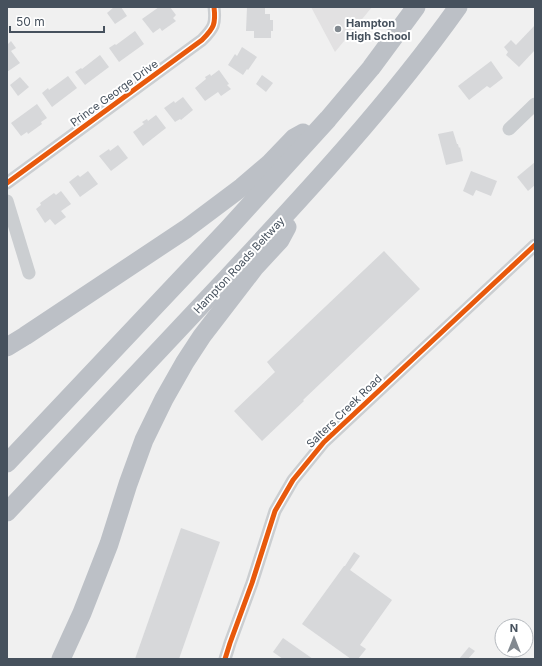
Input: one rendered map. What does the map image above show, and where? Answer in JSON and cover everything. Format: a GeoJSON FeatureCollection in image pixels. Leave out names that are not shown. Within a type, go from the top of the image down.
{"type":"FeatureCollection","features":[{"type":"Feature","properties":{"kind":"highway"},"geometry":{"type":"LineString","coordinates":[[7,463],[228,230],[328,119],[371,68],[416,7]]}},
{"type":"Feature","properties":{"kind":"highway","name":"Hampton Roads Beltway"},"geometry":{"type":"LineString","coordinates":[[7,512],[306,194],[394,92],[437,37],[458,7]]}},
{"type":"Feature","properties":{"kind":"highway"},"geometry":{"type":"LineString","coordinates":[[7,347],[32,332],[186,229],[242,187],[269,164],[294,138],[328,119]]}},
{"type":"Feature","properties":{"kind":"highway"},"geometry":{"type":"LineString","coordinates":[[61,659],[82,613],[109,544],[144,440],[164,399],[202,336],[255,267],[280,240],[306,194]]}},
{"type":"Feature","properties":{"kind":"street","name":"Prince George Drive"},"geometry":{"type":"LineString","coordinates":[[7,183],[202,40],[210,32],[215,21],[214,7]]}},
{"type":"Feature","properties":{"kind":"street"},"geometry":{"type":"LineString","coordinates":[[509,129],[535,104]]}},
{"type":"Feature","properties":{"kind":"street"},"geometry":{"type":"LineString","coordinates":[[7,201],[30,273]]}},
{"type":"Feature","properties":{"kind":"street","name":"Salters Creek Road"},"geometry":{"type":"LineString","coordinates":[[225,659],[252,583],[275,511],[292,480],[324,442],[535,245]]}},
{"type":"Feature","properties":{"kind":"shaded area","name":"Hampton High School"},"geometry":{"type":"Polygon","coordinates":[[[311,7],[372,7],[335,52],[311,7]]]}},
{"type":"Feature","properties":{"kind":"building"},"geometry":{"type":"Polygon","coordinates":[[[114,7],[121,7],[127,16],[115,24],[107,13],[114,7]]]}},
{"type":"Feature","properties":{"kind":"building"},"geometry":{"type":"Polygon","coordinates":[[[159,7],[170,7],[176,15],[173,18],[176,21],[162,31],[160,28],[153,33],[142,19],[159,7]]]}},
{"type":"Feature","properties":{"kind":"building"},"geometry":{"type":"Polygon","coordinates":[[[247,7],[265,7],[265,14],[270,14],[270,20],[273,20],[273,31],[271,31],[271,38],[254,38],[254,31],[246,31],[247,7]]]}},
{"type":"Feature","properties":{"kind":"building"},"geometry":{"type":"Polygon","coordinates":[[[535,25],[535,50],[519,67],[506,55],[508,52],[504,47],[511,40],[516,45],[535,25]]]}},
{"type":"Feature","properties":{"kind":"building"},"geometry":{"type":"Polygon","coordinates":[[[135,31],[144,44],[119,62],[109,48],[115,44],[116,45],[135,31]]]}},
{"type":"Feature","properties":{"kind":"building"},"geometry":{"type":"Polygon","coordinates":[[[11,41],[16,48],[11,51],[20,63],[7,72],[7,45],[11,41]]]}},
{"type":"Feature","properties":{"kind":"building"},"geometry":{"type":"Polygon","coordinates":[[[242,47],[257,57],[243,75],[228,65],[235,54],[237,56],[242,47]]]}},
{"type":"Feature","properties":{"kind":"building"},"geometry":{"type":"Polygon","coordinates":[[[100,55],[109,67],[85,85],[75,72],[81,68],[82,69],[100,55]]]}},
{"type":"Feature","properties":{"kind":"building"},"geometry":{"type":"Polygon","coordinates":[[[491,61],[503,78],[490,88],[487,86],[469,100],[458,86],[491,61]]]}},
{"type":"Feature","properties":{"kind":"building"},"geometry":{"type":"Polygon","coordinates":[[[219,70],[229,84],[227,85],[231,89],[221,96],[218,92],[205,101],[195,88],[206,79],[205,77],[210,74],[211,76],[219,70]]]}},
{"type":"Feature","properties":{"kind":"building"},"geometry":{"type":"Polygon","coordinates":[[[262,75],[273,83],[266,92],[256,84],[262,75]]]}},
{"type":"Feature","properties":{"kind":"building"},"geometry":{"type":"Polygon","coordinates":[[[68,76],[77,88],[52,107],[42,93],[48,88],[49,90],[68,76]]]}},
{"type":"Feature","properties":{"kind":"building"},"geometry":{"type":"Polygon","coordinates":[[[20,77],[29,87],[18,96],[10,85],[20,77]]]}},
{"type":"Feature","properties":{"kind":"building"},"geometry":{"type":"Polygon","coordinates":[[[183,97],[193,110],[181,120],[180,119],[175,122],[164,108],[183,97]]]}},
{"type":"Feature","properties":{"kind":"building"},"geometry":{"type":"Polygon","coordinates":[[[37,104],[47,118],[41,122],[42,124],[28,134],[27,132],[21,136],[11,123],[37,104]]]}},
{"type":"Feature","properties":{"kind":"building"},"geometry":{"type":"Polygon","coordinates":[[[156,115],[166,128],[143,146],[133,132],[144,124],[142,122],[147,119],[148,121],[156,115]]]}},
{"type":"Feature","properties":{"kind":"building"},"geometry":{"type":"Polygon","coordinates":[[[453,131],[457,144],[459,148],[460,147],[463,161],[446,165],[438,134],[453,131]]]}},
{"type":"Feature","properties":{"kind":"building"},"geometry":{"type":"Polygon","coordinates":[[[118,145],[128,158],[111,171],[99,156],[118,145]]]}},
{"type":"Feature","properties":{"kind":"building"},"geometry":{"type":"Polygon","coordinates":[[[535,162],[535,185],[528,191],[517,177],[535,162]]]}},
{"type":"Feature","properties":{"kind":"building"},"geometry":{"type":"Polygon","coordinates":[[[88,171],[98,184],[80,197],[69,182],[78,175],[80,177],[88,171]]]}},
{"type":"Feature","properties":{"kind":"building"},"geometry":{"type":"Polygon","coordinates":[[[471,171],[497,181],[491,196],[476,190],[473,196],[463,191],[471,171]]]}},
{"type":"Feature","properties":{"kind":"building"},"geometry":{"type":"Polygon","coordinates":[[[61,191],[71,204],[61,211],[66,217],[55,225],[50,219],[45,223],[36,209],[41,205],[40,203],[54,193],[56,195],[61,191]]]}},
{"type":"Feature","properties":{"kind":"building"},"geometry":{"type":"Polygon","coordinates":[[[384,251],[420,289],[262,441],[234,411],[275,372],[267,362],[384,251]]]}},
{"type":"Feature","properties":{"kind":"building"},"geometry":{"type":"Polygon","coordinates":[[[181,528],[220,542],[179,659],[135,659],[181,528]]]}},
{"type":"Feature","properties":{"kind":"building"},"geometry":{"type":"Polygon","coordinates":[[[354,552],[360,556],[350,570],[392,600],[360,645],[366,649],[358,659],[351,659],[302,624],[354,552]]]}},
{"type":"Feature","properties":{"kind":"building"},"geometry":{"type":"Polygon","coordinates":[[[283,638],[313,659],[283,659],[273,652],[283,638]]]}},
{"type":"Feature","properties":{"kind":"building"},"geometry":{"type":"Polygon","coordinates":[[[469,647],[475,651],[468,659],[459,659],[469,647]]]}},
{"type":"Feature","properties":{"kind":"cycle path"},"geometry":{"type":"LineString","coordinates":[[7,183],[202,40],[212,29],[215,18],[214,7]]}},
{"type":"Feature","properties":{"kind":"cycle path"},"geometry":{"type":"LineString","coordinates":[[225,659],[252,583],[275,511],[293,480],[324,442],[535,245]]}},
{"type":"Feature","properties":{"kind":"place","name":"Hampton High School"},"geometry":{"type":"Point","coordinates":[338,29]}}]}
